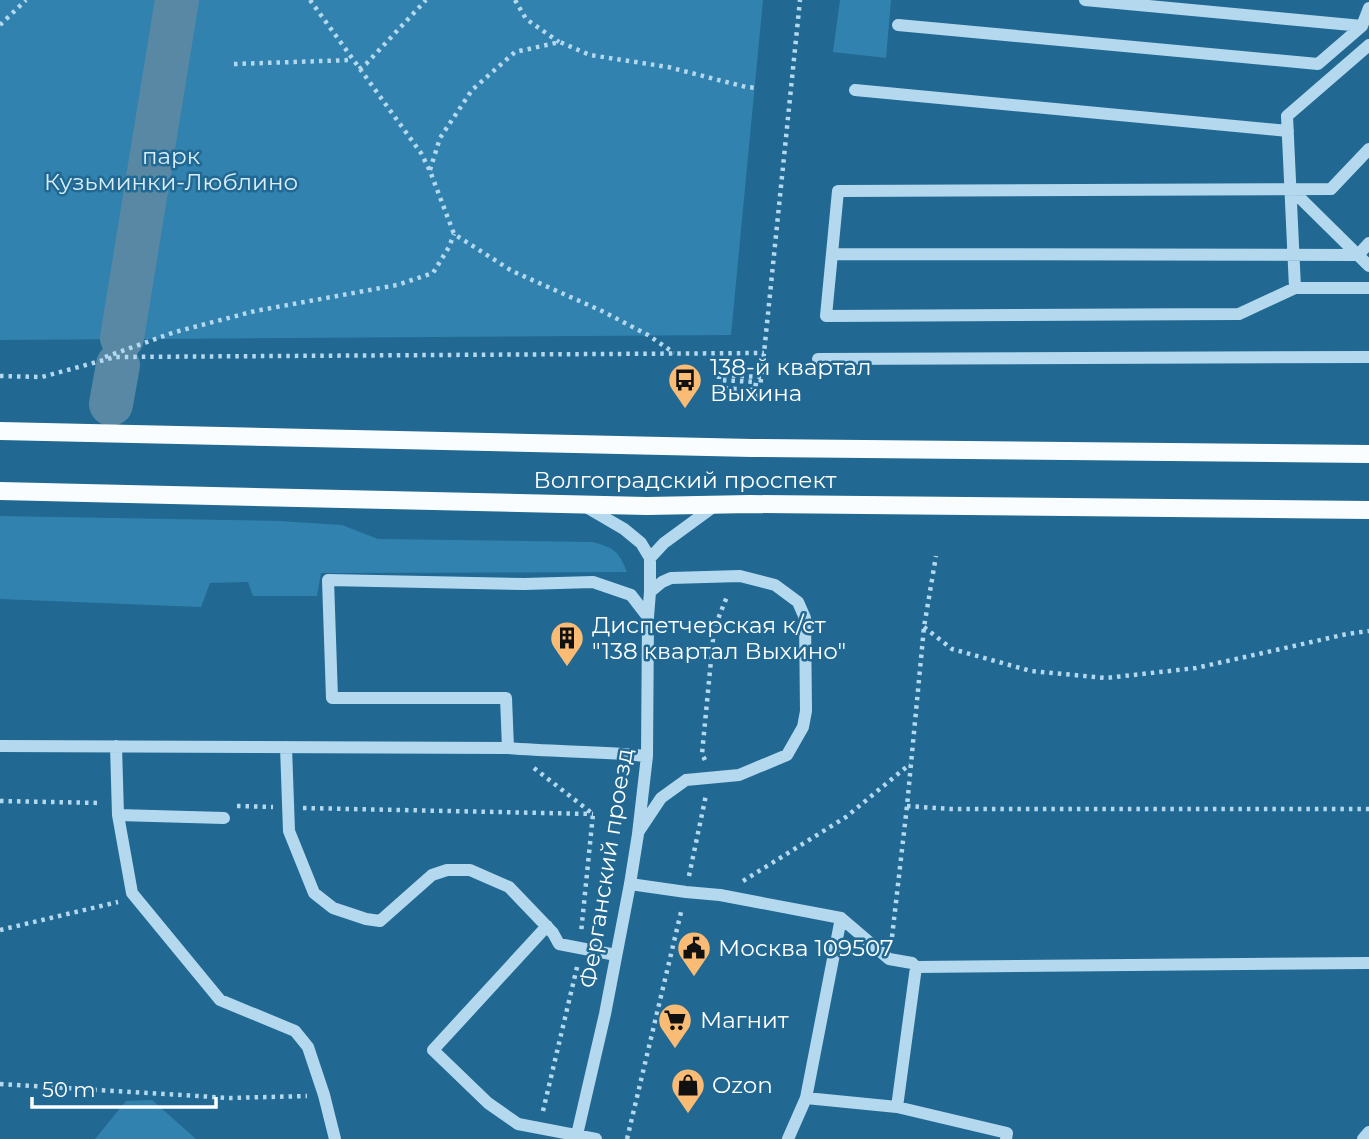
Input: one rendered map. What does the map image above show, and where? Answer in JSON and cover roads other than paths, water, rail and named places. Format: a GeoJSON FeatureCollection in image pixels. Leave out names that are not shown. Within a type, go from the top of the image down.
{"type":"FeatureCollection","features":[{"type":"Feature","properties":{"kind":"main road","name":"Волгоградский проспект"},"geometry":{"type":"LineString","coordinates":[[0,431],[752,448],[1369,454]]}},
{"type":"Feature","properties":{"kind":"main road","name":"Волгоградский проспект"},"geometry":{"type":"LineString","coordinates":[[0,491],[647,506],[763,504],[1369,510]]}},
{"type":"Feature","properties":{"kind":"street"},"geometry":{"type":"LineString","coordinates":[[1085,0],[1362,26]]}},
{"type":"Feature","properties":{"kind":"street"},"geometry":{"type":"LineString","coordinates":[[898,25],[1318,64],[1362,26],[1369,8]]}},
{"type":"Feature","properties":{"kind":"street"},"geometry":{"type":"LineString","coordinates":[[1295,288],[1287,116],[1369,45]]}},
{"type":"Feature","properties":{"kind":"street"},"geometry":{"type":"LineString","coordinates":[[855,90],[1288,131]]}},
{"type":"Feature","properties":{"kind":"street"},"geometry":{"type":"LineString","coordinates":[[1369,149],[1331,189],[838,191],[826,316],[1239,314],[1295,288],[1369,288]]}},
{"type":"Feature","properties":{"kind":"street"},"geometry":{"type":"LineString","coordinates":[[1291,189],[1369,266]]}},
{"type":"Feature","properties":{"kind":"street"},"geometry":{"type":"LineString","coordinates":[[832,254],[1358,255],[1369,243]]}},
{"type":"Feature","properties":{"kind":"street"},"geometry":{"type":"LineString","coordinates":[[818,359],[1369,357]]}},
{"type":"Feature","properties":{"kind":"street"},"geometry":{"type":"LineString","coordinates":[[582,505],[624,529],[641,543],[650,558],[664,543],[716,505]]}},
{"type":"Feature","properties":{"kind":"street","name":"Ферганский проезд"},"geometry":{"type":"LineString","coordinates":[[577,1138],[617,955],[638,834],[647,756],[650,558]]}},
{"type":"Feature","properties":{"kind":"street"},"geometry":{"type":"LineString","coordinates":[[638,834],[661,798],[686,780],[738,775],[787,755],[803,727],[806,711],[806,618],[798,602],[775,585],[735,576],[671,578],[650,592]]}},
{"type":"Feature","properties":{"kind":"street"},"geometry":{"type":"LineString","coordinates":[[508,748],[506,698],[332,698],[328,579],[524,584],[593,582],[631,595],[648,617]]}},
{"type":"Feature","properties":{"kind":"street"},"geometry":{"type":"LineString","coordinates":[[0,746],[508,748],[647,756]]}},
{"type":"Feature","properties":{"kind":"street"},"geometry":{"type":"LineString","coordinates":[[116,746],[118,815],[132,893],[220,1000],[295,1031],[308,1048],[335,1139]]}},
{"type":"Feature","properties":{"kind":"street"},"geometry":{"type":"LineString","coordinates":[[286,747],[289,831],[314,893],[333,908],[380,921],[432,875],[447,870],[470,870],[509,887],[547,926],[559,944],[617,955]]}},
{"type":"Feature","properties":{"kind":"street"},"geometry":{"type":"LineString","coordinates":[[118,815],[224,818]]}},
{"type":"Feature","properties":{"kind":"street"},"geometry":{"type":"LineString","coordinates":[[630,884],[720,895],[841,918],[889,959],[912,963],[916,967],[1369,963]]}},
{"type":"Feature","properties":{"kind":"street"},"geometry":{"type":"LineString","coordinates":[[788,1139],[806,1098],[841,918]]}},
{"type":"Feature","properties":{"kind":"street"},"geometry":{"type":"LineString","coordinates":[[547,926],[433,1051],[488,1103],[518,1124],[577,1138],[596,1139]]}},
{"type":"Feature","properties":{"kind":"street"},"geometry":{"type":"LineString","coordinates":[[897,1107],[916,967]]}},
{"type":"Feature","properties":{"kind":"street"},"geometry":{"type":"LineString","coordinates":[[806,1098],[897,1107],[1007,1133],[1006,1139]]}},
{"type":"Feature","properties":{"kind":"waterway"},"geometry":{"type":"LineString","coordinates":[[122,338],[177,0]]}},
{"type":"Feature","properties":{"kind":"waterway"},"geometry":{"type":"LineString","coordinates":[[111,404],[118,365]]}},
{"type":"Feature","properties":{"kind":"place","name":"138-й квартал Выхина"},"geometry":{"type":"Point","coordinates":[685,410]}},
{"type":"Feature","properties":{"kind":"place","name":"Диспетчерская к/ст \"138 квартал Выхино\""},"geometry":{"type":"Point","coordinates":[567,668]}},
{"type":"Feature","properties":{"kind":"place","name":"Москва 109507"},"geometry":{"type":"Point","coordinates":[694,978]}},
{"type":"Feature","properties":{"kind":"place","name":"Магнит"},"geometry":{"type":"Point","coordinates":[675,1050]}},
{"type":"Feature","properties":{"kind":"place","name":"Ozon"},"geometry":{"type":"Point","coordinates":[688,1115]}},
{"type":"Feature","properties":{"kind":"park label","name":"парк Кузьминки-Люблино"},"geometry":{"type":"Point","coordinates":[171,169]}}]}
